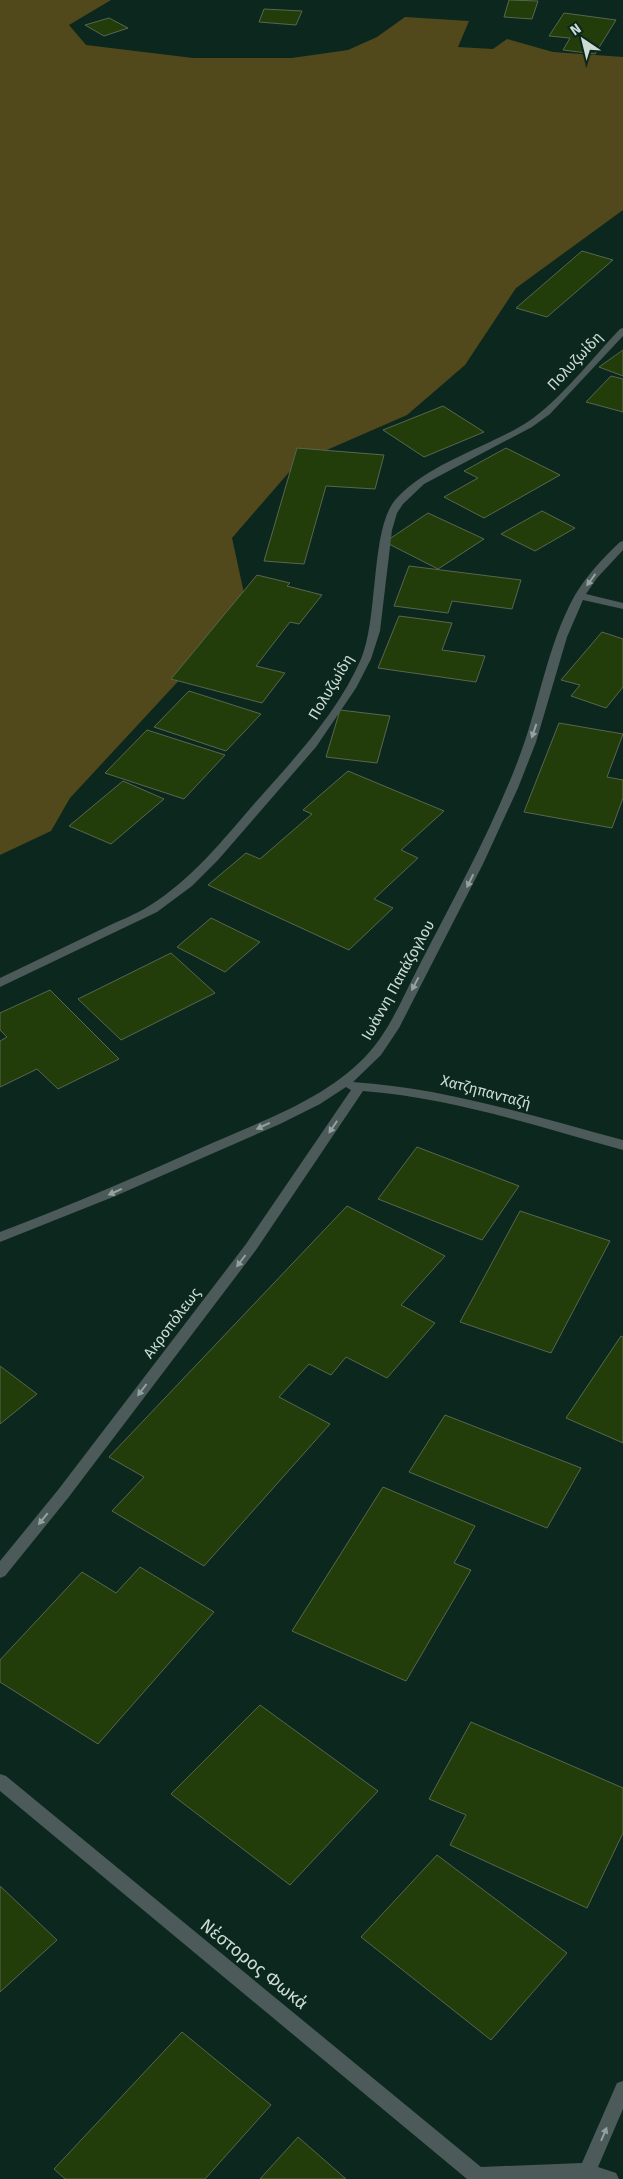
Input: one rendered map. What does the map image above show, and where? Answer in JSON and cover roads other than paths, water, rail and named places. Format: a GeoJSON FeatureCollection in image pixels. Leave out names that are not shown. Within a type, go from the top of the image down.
{"type":"FeatureCollection","features":[{"type":"Feature","properties":{"kind":"street","name":"Πολυζωίδη"},"geometry":{"type":"LineString","coordinates":[[0,982],[153,909],[188,882],[214,857],[312,745],[351,688],[366,659],[375,631],[387,530],[399,502],[421,482],[506,437],[547,412],[623,331]]}},
{"type":"Feature","properties":{"kind":"street","name":"Ιωάννη Παπάζογλου"},"geometry":{"type":"LineString","coordinates":[[0,1237],[101,1198],[296,1111],[339,1086],[366,1064],[387,1037],[468,886],[506,806],[540,716],[555,656],[567,622],[580,596],[595,575],[623,544]]}},
{"type":"Feature","properties":{"kind":"street"},"geometry":{"type":"LineString","coordinates":[[580,596],[623,606]]}},
{"type":"Feature","properties":{"kind":"street","name":"Χατζηπανταζή"},"geometry":{"type":"LineString","coordinates":[[339,1086],[384,1087],[433,1095],[623,1145]]}},
{"type":"Feature","properties":{"kind":"street","name":"Ακροπόλεως"},"geometry":{"type":"LineString","coordinates":[[0,1572],[63,1494],[251,1247],[360,1086]]}},
{"type":"Feature","properties":{"kind":"street","name":"Νέστορος Φωκά"},"geometry":{"type":"LineString","coordinates":[[0,1781],[481,2178]]}},
{"type":"Feature","properties":{"kind":"street"},"geometry":{"type":"LineString","coordinates":[[586,2176],[623,2089]]}},
{"type":"Feature","properties":{"kind":"street"},"geometry":{"type":"LineString","coordinates":[[481,2178],[586,2176],[610,2179]]}}]}
